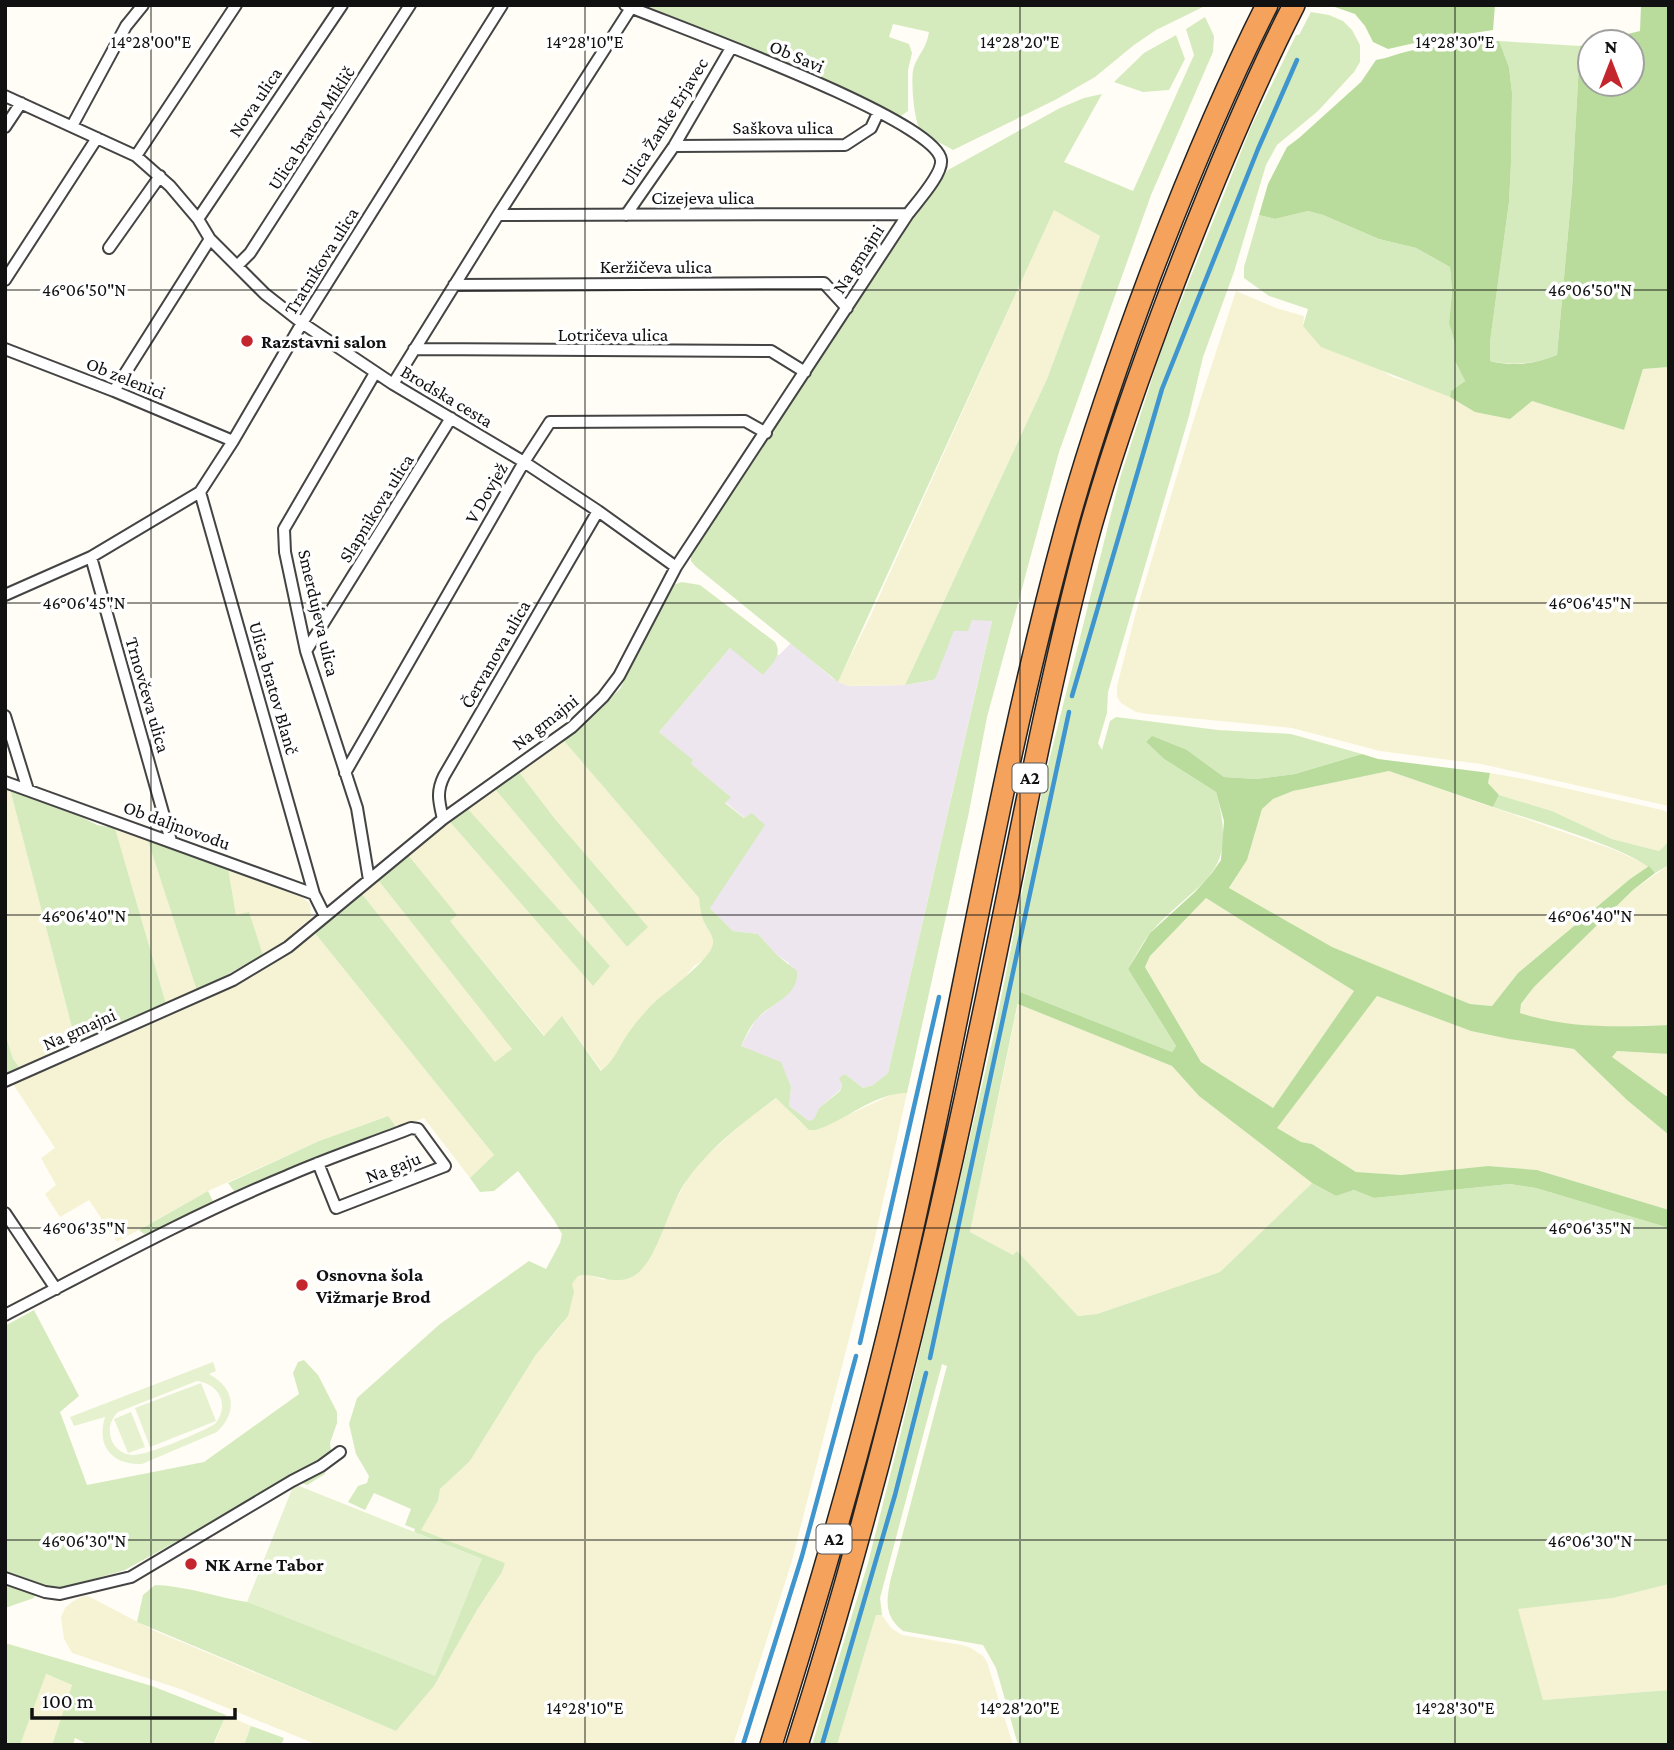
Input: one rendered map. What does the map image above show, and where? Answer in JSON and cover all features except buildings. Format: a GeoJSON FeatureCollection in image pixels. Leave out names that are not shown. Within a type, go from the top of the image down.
{"type":"FeatureCollection","features":[{"type":"Feature","properties":{"kind":"highway","name":"A2"},"geometry":{"type":"LineString","coordinates":[[771,1745],[832,1545],[889,1331],[940,1102],[1015,737],[1066,529],[1111,384],[1167,230],[1217,112],[1265,9]]}},
{"type":"Feature","properties":{"kind":"highway","name":"A2"},"geometry":{"type":"LineString","coordinates":[[797,1745],[851,1566],[919,1308],[979,1037],[1031,775],[1088,536],[1129,408],[1191,237],[1252,93],[1292,10]]}},
{"type":"Feature","properties":{"kind":"street"},"geometry":{"type":"LineString","coordinates":[[72,126],[127,26],[143,5]]}},
{"type":"Feature","properties":{"kind":"street"},"geometry":{"type":"LineString","coordinates":[[136,156],[236,5]]}},
{"type":"Feature","properties":{"kind":"street","name":"Nova ulica"},"geometry":{"type":"LineString","coordinates":[[198,219],[341,5]]}},
{"type":"Feature","properties":{"kind":"street","name":"Ulica bratov Miklič"},"geometry":{"type":"LineString","coordinates":[[237,266],[250,253],[410,5]]}},
{"type":"Feature","properties":{"kind":"street","name":"Tratnikova ulica"},"geometry":{"type":"LineString","coordinates":[[5,595],[91,557],[200,492],[302,323],[502,5]]}},
{"type":"Feature","properties":{"kind":"street"},"geometry":{"type":"LineString","coordinates":[[393,384],[628,6]]}},
{"type":"Feature","properties":{"kind":"street","name":"Ob Savi"},"geometry":{"type":"LineString","coordinates":[[628,6],[791,70],[923,137],[936,148],[942,160]]}},
{"type":"Feature","properties":{"kind":"street","name":"Ulica Žanke Erjavec"},"geometry":{"type":"LineString","coordinates":[[626,215],[674,146],[732,48]]}},
{"type":"Feature","properties":{"kind":"street","name":"Brodska cesta"},"geometry":{"type":"LineString","coordinates":[[5,96],[136,156],[160,176],[198,219],[210,239],[265,294],[302,323],[375,373],[524,462],[676,567]]}},
{"type":"Feature","properties":{"kind":"street"},"geometry":{"type":"LineString","coordinates":[[5,127],[20,103]]}},
{"type":"Feature","properties":{"kind":"street","name":"Saškova ulica"},"geometry":{"type":"LineString","coordinates":[[674,146],[845,145],[871,128],[878,113]]}},
{"type":"Feature","properties":{"kind":"street"},"geometry":{"type":"LineString","coordinates":[[5,280],[97,138]]}},
{"type":"Feature","properties":{"kind":"street","name":"Na gmajni"},"geometry":{"type":"LineString","coordinates":[[5,1081],[233,979],[288,947],[443,819],[572,727],[603,697],[619,676],[676,567],[908,214],[940,171],[942,160]]}},
{"type":"Feature","properties":{"kind":"street"},"geometry":{"type":"LineString","coordinates":[[109,248],[160,176]]}},
{"type":"Feature","properties":{"kind":"street","name":"Cizejeva ulica"},"geometry":{"type":"LineString","coordinates":[[498,215],[908,214]]}},
{"type":"Feature","properties":{"kind":"street"},"geometry":{"type":"LineString","coordinates":[[114,391],[210,239]]}},
{"type":"Feature","properties":{"kind":"street","name":"Keržičeva ulica"},"geometry":{"type":"LineString","coordinates":[[454,285],[824,283],[847,308]]}},
{"type":"Feature","properties":{"kind":"street","name":"Ob zelenici"},"geometry":{"type":"LineString","coordinates":[[5,349],[233,441]]}},
{"type":"Feature","properties":{"kind":"street","name":"Lotričeva ulica"},"geometry":{"type":"LineString","coordinates":[[414,349],[771,351],[805,372]]}},
{"type":"Feature","properties":{"kind":"street","name":"Smerdujeva ulica"},"geometry":{"type":"LineString","coordinates":[[369,880],[357,808],[306,651],[285,552],[284,529],[375,373]]}},
{"type":"Feature","properties":{"kind":"street","name":"Slapnikova ulica"},"geometry":{"type":"LineString","coordinates":[[306,651],[451,418]]}},
{"type":"Feature","properties":{"kind":"street","name":"V Dovjež"},"geometry":{"type":"LineString","coordinates":[[345,773],[524,462],[550,422],[745,421],[766,433]]}},
{"type":"Feature","properties":{"kind":"street","name":"Ulica bratov Blanč"},"geometry":{"type":"LineString","coordinates":[[200,492],[314,894]]}},
{"type":"Feature","properties":{"kind":"street","name":"Červanova ulica"},"geometry":{"type":"LineString","coordinates":[[443,819],[438,799],[444,776],[598,511]]}},
{"type":"Feature","properties":{"kind":"street","name":"Trnovčeva ulica"},"geometry":{"type":"LineString","coordinates":[[91,557],[171,841]]}},
{"type":"Feature","properties":{"kind":"street"},"geometry":{"type":"LineString","coordinates":[[5,716],[28,790]]}},
{"type":"Feature","properties":{"kind":"street","name":"Ob daljnovodu"},"geometry":{"type":"LineString","coordinates":[[5,782],[314,894]]}},
{"type":"Feature","properties":{"kind":"street"},"geometry":{"type":"LineString","coordinates":[[314,894],[325,916]]}},
{"type":"Feature","properties":{"kind":"street","name":"Na gaju"},"geometry":{"type":"LineString","coordinates":[[5,1315],[193,1219],[287,1175],[318,1163],[411,1128],[418,1129],[445,1166],[336,1208],[318,1163]]}},
{"type":"Feature","properties":{"kind":"street"},"geometry":{"type":"LineString","coordinates":[[5,1213],[8,1225],[56,1289]]}},
{"type":"Feature","properties":{"kind":"street"},"geometry":{"type":"LineString","coordinates":[[5,1578],[45,1592],[60,1594],[131,1577],[321,1466],[340,1452]]}},
{"type":"Feature","properties":{"kind":"shaded area"},"geometry":{"type":"Polygon","coordinates":[[[1054,209],[1100,236],[1047,379],[905,685],[848,686],[838,682],[870,617],[1054,209]]]}},
{"type":"Feature","properties":{"kind":"shaded area"},"geometry":{"type":"Polygon","coordinates":[[[1236,291],[1276,308],[1304,316],[1303,326],[1393,377],[1450,397],[1532,401],[1624,430],[1643,369],[1669,367],[1669,806],[1481,764],[1380,751],[1292,728],[1148,714],[1136,712],[1121,703],[1117,697],[1117,686],[1136,612],[1236,291]]]}},
{"type":"Feature","properties":{"kind":"shaded area"},"geometry":{"type":"Polygon","coordinates":[[[972,620],[992,620],[888,1073],[873,1085],[863,1088],[845,1074],[840,1090],[819,1108],[814,1120],[809,1122],[789,1106],[791,1087],[782,1068],[741,1046],[756,1019],[789,993],[789,963],[778,956],[758,934],[733,931],[710,908],[745,818],[725,802],[730,796],[690,764],[693,761],[659,732],[730,648],[779,655],[791,643],[832,678],[848,686],[905,685],[933,680],[954,631],[972,620]]]}},
{"type":"Feature","properties":{"kind":"shaded area"},"geometry":{"type":"Polygon","coordinates":[[[564,741],[699,898],[705,925],[713,937],[713,947],[705,959],[654,1003],[629,1033],[615,1058],[602,1071],[563,1017],[545,1036],[450,921],[456,915],[408,855],[450,822],[593,985],[609,965],[468,809],[495,789],[627,947],[647,927],[555,819],[519,772],[564,741]]]}},
{"type":"Feature","properties":{"kind":"shaded area"},"geometry":{"type":"Polygon","coordinates":[[[1389,771],[1615,850],[1649,866],[1518,973],[1492,1006],[1470,1004],[1331,947],[1229,889],[1247,860],[1262,809],[1273,799],[1293,791],[1389,771]]]}},
{"type":"Feature","properties":{"kind":"shaded area"},"geometry":{"type":"Polygon","coordinates":[[[1490,773],[1662,810],[1669,813],[1669,841],[1659,851],[1612,839],[1552,811],[1499,795],[1488,783],[1490,773]]]}},
{"type":"Feature","properties":{"kind":"shaded area"},"geometry":{"type":"Polygon","coordinates":[[[5,787],[10,789],[76,1043],[19,1067],[13,1059],[5,1033],[5,787]]]}},
{"type":"Feature","properties":{"kind":"shaded area"},"geometry":{"type":"Polygon","coordinates":[[[115,828],[148,840],[197,991],[166,1004],[115,828]]]}},
{"type":"Feature","properties":{"kind":"shaded area"},"geometry":{"type":"Polygon","coordinates":[[[1669,865],[1669,1025],[1595,1027],[1552,1022],[1520,1014],[1521,1005],[1534,987],[1633,890],[1669,865]]]}},
{"type":"Feature","properties":{"kind":"shaded area"},"geometry":{"type":"Polygon","coordinates":[[[228,868],[301,896],[310,904],[311,918],[280,945],[263,955],[249,913],[236,915],[228,868]]]}},
{"type":"Feature","properties":{"kind":"shaded area"},"geometry":{"type":"Polygon","coordinates":[[[378,880],[513,1049],[495,1063],[362,894],[378,880]]]}},
{"type":"Feature","properties":{"kind":"shaded area"},"geometry":{"type":"Polygon","coordinates":[[[1206,898],[1354,991],[1273,1108],[1201,1062],[1145,967],[1150,956],[1206,898]]]}},
{"type":"Feature","properties":{"kind":"shaded area"},"geometry":{"type":"Polygon","coordinates":[[[314,932],[494,1155],[485,1166],[470,1178],[424,1118],[397,1128],[387,1116],[319,1141],[208,1191],[117,1242],[89,1200],[60,1217],[45,1194],[56,1185],[41,1158],[55,1148],[13,1084],[194,1005],[242,981],[292,951],[314,932]]]}},
{"type":"Feature","properties":{"kind":"shaded area"},"geometry":{"type":"Polygon","coordinates":[[[1377,996],[1471,1031],[1574,1049],[1627,1100],[1669,1135],[1669,1210],[1537,1170],[1488,1166],[1401,1175],[1356,1172],[1312,1144],[1301,1142],[1276,1128],[1377,996]]]}},
{"type":"Feature","properties":{"kind":"shaded area"},"geometry":{"type":"Polygon","coordinates":[[[1018,1004],[1172,1066],[1199,1096],[1312,1183],[1220,1272],[1097,1314],[1078,1316],[1017,1252],[1013,1255],[970,1232],[1018,1004]]]}},
{"type":"Feature","properties":{"kind":"shaded area"},"geometry":{"type":"Polygon","coordinates":[[[1616,1051],[1669,1054],[1669,1098],[1612,1057],[1616,1051]]]}},
{"type":"Feature","properties":{"kind":"shaded area"},"geometry":{"type":"Polygon","coordinates":[[[895,1093],[907,1093],[874,1242],[791,1564],[733,1745],[318,1745],[183,1690],[72,1653],[64,1639],[61,1617],[72,1602],[88,1596],[155,1631],[396,1731],[434,1686],[502,1572],[504,1563],[420,1531],[438,1501],[440,1489],[470,1461],[535,1356],[563,1323],[572,1284],[578,1276],[587,1274],[604,1280],[679,1194],[695,1166],[751,1116],[777,1098],[800,1122],[816,1130],[895,1093]]]}},
{"type":"Feature","properties":{"kind":"shaded area"},"geometry":{"type":"Polygon","coordinates":[[[1669,1584],[1669,1690],[1543,1700],[1517,1608],[1613,1598],[1669,1584]]]}},
{"type":"Feature","properties":{"kind":"shaded area"},"geometry":{"type":"Polygon","coordinates":[[[876,1615],[882,1615],[891,1628],[902,1635],[962,1645],[983,1656],[1013,1745],[837,1745],[876,1615]]]}},
{"type":"Feature","properties":{"kind":"shaded area"},"geometry":{"type":"Polygon","coordinates":[[[45,1674],[72,1685],[52,1745],[20,1745],[45,1674]]]}},
{"type":"Feature","properties":{"kind":"shaded area"},"geometry":{"type":"Polygon","coordinates":[[[226,1715],[251,1726],[244,1745],[214,1745],[226,1715]]]}},
{"type":"Feature","properties":{"kind":"green space"},"geometry":{"type":"Polygon","coordinates":[[[645,5],[1207,5],[1156,30],[1095,77],[1055,100],[953,150],[924,133],[917,120],[913,71],[929,32],[893,24],[889,37],[909,44],[912,53],[908,70],[908,111],[901,116],[894,116],[804,72],[645,5]]]}},
{"type":"Feature","properties":{"kind":"green space"},"geometry":{"type":"Polygon","coordinates":[[[1329,5],[1495,5],[1493,30],[1388,49],[1373,42],[1355,14],[1329,5]]]}},
{"type":"Feature","properties":{"kind":"green space"},"geometry":{"type":"Polygon","coordinates":[[[1641,5],[1669,5],[1669,367],[1643,369],[1624,430],[1532,401],[1510,419],[1475,412],[1450,397],[1451,391],[1465,381],[1455,361],[1455,344],[1449,323],[1452,292],[1450,267],[1416,248],[1379,239],[1323,215],[1308,211],[1275,219],[1259,215],[1268,184],[1287,147],[1361,82],[1376,60],[1425,48],[1499,41],[1509,67],[1512,93],[1511,163],[1509,202],[1490,342],[1490,361],[1524,364],[1557,355],[1577,98],[1646,98],[1646,28],[1640,28],[1641,5]]]}},
{"type":"Feature","properties":{"kind":"green space"},"geometry":{"type":"Polygon","coordinates":[[[1311,12],[1343,21],[1352,30],[1360,45],[1360,62],[1318,111],[1277,145],[1266,165],[1234,272],[1203,357],[1189,416],[1108,692],[1107,713],[1098,743],[1102,750],[1110,721],[1116,717],[1218,730],[1291,734],[1362,754],[1295,774],[1256,779],[1224,777],[1187,750],[1146,742],[1164,759],[1216,792],[1222,820],[1223,843],[1219,860],[1211,874],[1151,932],[1128,969],[1176,1046],[1172,1052],[1020,992],[970,1232],[1013,1255],[1017,1251],[1078,1316],[1097,1314],[1220,1272],[1312,1183],[1336,1196],[1354,1190],[1374,1198],[1510,1184],[1536,1188],[1669,1228],[1669,1584],[1613,1598],[1518,1609],[1543,1700],[1669,1690],[1669,1745],[1018,1745],[996,1668],[983,1645],[903,1631],[897,1626],[888,1609],[890,1582],[947,1366],[942,1364],[880,1598],[882,1615],[876,1615],[837,1745],[812,1745],[868,1563],[902,1428],[993,1038],[1045,777],[1120,478],[1162,348],[1251,127],[1296,35],[1299,35],[1311,12]]]}},
{"type":"Feature","properties":{"kind":"green space"},"geometry":{"type":"Polygon","coordinates":[[[1205,17],[1214,36],[1213,52],[1151,195],[1059,452],[987,717],[969,812],[907,1093],[883,1097],[816,1130],[809,1130],[776,1098],[723,1140],[699,1164],[675,1200],[651,1256],[639,1272],[623,1280],[578,1276],[572,1284],[574,1292],[568,1316],[535,1356],[470,1461],[440,1489],[438,1501],[421,1530],[505,1563],[434,1686],[396,1731],[137,1622],[143,1595],[155,1585],[179,1587],[247,1602],[482,1559],[414,1532],[415,1529],[405,1525],[411,1509],[374,1493],[365,1510],[348,1502],[358,1486],[367,1483],[369,1476],[356,1454],[349,1424],[357,1398],[440,1324],[529,1261],[546,1269],[562,1234],[518,1171],[494,1191],[480,1192],[470,1178],[494,1155],[314,932],[362,894],[495,1062],[512,1049],[378,880],[408,855],[457,915],[450,921],[544,1036],[562,1016],[601,1071],[606,1067],[642,1015],[698,966],[713,944],[699,898],[564,741],[620,689],[673,585],[682,582],[700,585],[775,642],[778,651],[763,675],[730,648],[659,732],[693,760],[691,764],[731,797],[725,803],[744,818],[752,813],[765,825],[710,908],[733,931],[758,934],[778,956],[797,971],[797,980],[788,994],[755,1021],[741,1046],[781,1062],[791,1087],[789,1106],[809,1121],[814,1119],[819,1108],[840,1091],[842,1085],[839,1078],[845,1074],[863,1088],[873,1085],[888,1073],[992,621],[972,620],[968,631],[954,631],[936,677],[933,680],[905,685],[1047,379],[1100,236],[1054,210],[838,682],[695,566],[691,555],[914,214],[948,170],[1060,108],[1102,94],[1064,162],[1133,191],[1194,55],[1186,29],[1205,17]]]}},
{"type":"Feature","properties":{"kind":"green space"},"geometry":{"type":"Polygon","coordinates":[[[1176,35],[1185,59],[1169,90],[1143,92],[1114,82],[1144,53],[1176,35]]]}},
{"type":"Feature","properties":{"kind":"green space"},"geometry":{"type":"Polygon","coordinates":[[[1499,41],[1576,46],[1577,98],[1572,189],[1557,355],[1524,363],[1490,361],[1490,342],[1509,202],[1512,93],[1509,67],[1499,41]]]}},
{"type":"Feature","properties":{"kind":"green space"},"geometry":{"type":"Polygon","coordinates":[[[1308,211],[1379,239],[1416,248],[1450,267],[1452,292],[1449,323],[1455,344],[1455,361],[1465,381],[1451,391],[1450,397],[1321,347],[1303,326],[1308,309],[1269,296],[1244,278],[1244,267],[1259,215],[1275,219],[1308,211]]]}},
{"type":"Feature","properties":{"kind":"green space"},"geometry":{"type":"Polygon","coordinates":[[[1152,736],[1187,750],[1224,777],[1256,779],[1295,774],[1362,754],[1378,759],[1490,773],[1488,783],[1499,795],[1493,807],[1389,771],[1293,791],[1273,799],[1262,809],[1247,860],[1229,888],[1332,947],[1470,1004],[1492,1006],[1518,973],[1649,866],[1655,873],[1633,890],[1534,987],[1521,1004],[1520,1013],[1575,1024],[1669,1025],[1669,1054],[1617,1051],[1612,1057],[1669,1098],[1669,1135],[1627,1100],[1574,1049],[1471,1031],[1377,996],[1277,1128],[1301,1142],[1312,1144],[1356,1172],[1401,1175],[1488,1166],[1537,1170],[1669,1210],[1669,1228],[1536,1188],[1510,1184],[1374,1198],[1354,1190],[1336,1196],[1312,1183],[1199,1096],[1172,1066],[1018,1004],[1020,992],[1172,1052],[1176,1046],[1128,969],[1150,933],[1195,892],[1221,860],[1224,821],[1216,792],[1164,759],[1146,742],[1152,736]],[[1206,898],[1150,956],[1145,967],[1201,1062],[1273,1108],[1354,991],[1206,898]]]}},
{"type":"Feature","properties":{"kind":"green space"},"geometry":{"type":"Polygon","coordinates":[[[519,772],[555,819],[648,927],[627,947],[495,789],[519,772]]]}},
{"type":"Feature","properties":{"kind":"green space"},"geometry":{"type":"Polygon","coordinates":[[[10,789],[70,811],[97,825],[115,828],[166,1004],[76,1043],[10,789]]]}},
{"type":"Feature","properties":{"kind":"green space"},"geometry":{"type":"Polygon","coordinates":[[[1499,795],[1552,811],[1612,839],[1659,851],[1669,841],[1669,865],[1655,873],[1626,854],[1604,845],[1493,807],[1499,795]]]}},
{"type":"Feature","properties":{"kind":"green space"},"geometry":{"type":"Polygon","coordinates":[[[468,809],[610,966],[593,986],[450,822],[468,809]]]}},
{"type":"Feature","properties":{"kind":"green space"},"geometry":{"type":"Polygon","coordinates":[[[148,841],[228,868],[236,915],[249,912],[263,955],[197,991],[148,841]]]}},
{"type":"Feature","properties":{"kind":"green space"},"geometry":{"type":"Polygon","coordinates":[[[5,1033],[13,1059],[19,1067],[5,1074],[5,1033]]]}},
{"type":"Feature","properties":{"kind":"green space"},"geometry":{"type":"Polygon","coordinates":[[[388,1116],[397,1128],[234,1191],[228,1183],[319,1141],[388,1116]]]}},
{"type":"Feature","properties":{"kind":"green space"},"geometry":{"type":"Polygon","coordinates":[[[208,1191],[213,1201],[152,1232],[144,1234],[139,1230],[208,1191]]]}},
{"type":"Feature","properties":{"kind":"green space"},"geometry":{"type":"Polygon","coordinates":[[[34,1310],[79,1396],[60,1412],[87,1485],[204,1462],[299,1394],[293,1373],[298,1362],[304,1360],[318,1375],[337,1412],[337,1423],[330,1443],[331,1451],[324,1467],[325,1474],[307,1485],[291,1478],[125,1570],[59,1589],[45,1588],[5,1574],[5,1326],[34,1310]]]}},
{"type":"Feature","properties":{"kind":"green space"},"geometry":{"type":"Polygon","coordinates":[[[213,1362],[216,1371],[209,1374],[224,1386],[231,1401],[228,1416],[217,1432],[142,1464],[122,1461],[109,1452],[103,1437],[105,1417],[74,1426],[70,1417],[213,1362]],[[197,1381],[118,1412],[112,1421],[110,1434],[118,1450],[138,1455],[215,1424],[222,1410],[222,1403],[217,1391],[197,1381]]]}},
{"type":"Feature","properties":{"kind":"green space"},"geometry":{"type":"Polygon","coordinates":[[[201,1383],[216,1421],[150,1447],[135,1408],[201,1383]]]}},
{"type":"Feature","properties":{"kind":"green space"},"geometry":{"type":"Polygon","coordinates":[[[131,1412],[145,1447],[128,1453],[114,1419],[131,1412]]]}},
{"type":"Feature","properties":{"kind":"green space"},"geometry":{"type":"Polygon","coordinates":[[[294,1484],[482,1559],[435,1676],[247,1602],[294,1484]]]}},
{"type":"Feature","properties":{"kind":"green space"},"geometry":{"type":"Polygon","coordinates":[[[5,1584],[35,1595],[34,1598],[5,1608],[5,1584]]]}},
{"type":"Feature","properties":{"kind":"green space"},"geometry":{"type":"Polygon","coordinates":[[[5,1643],[152,1686],[226,1715],[213,1745],[89,1745],[75,1738],[73,1745],[52,1745],[72,1685],[46,1674],[20,1745],[5,1745],[5,1643]]]}},
{"type":"Feature","properties":{"kind":"green space"},"geometry":{"type":"Polygon","coordinates":[[[251,1726],[284,1738],[281,1745],[244,1745],[251,1726]]]}},
{"type":"Feature","properties":{"kind":"waterway"},"geometry":{"type":"LineString","coordinates":[[1072,696],[1162,389],[1258,149],[1297,60]]}},
{"type":"Feature","properties":{"kind":"waterway"},"geometry":{"type":"LineString","coordinates":[[930,1358],[1069,712]]}},
{"type":"Feature","properties":{"kind":"waterway"},"geometry":{"type":"LineString","coordinates":[[860,1343],[939,997]]}},
{"type":"Feature","properties":{"kind":"waterway"},"geometry":{"type":"LineString","coordinates":[[743,1745],[802,1556],[856,1356]]}},
{"type":"Feature","properties":{"kind":"waterway"},"geometry":{"type":"LineString","coordinates":[[822,1745],[895,1495],[926,1373]]}},
{"type":"Feature","properties":{"kind":"place","name":"Razstavni salon"},"geometry":{"type":"Point","coordinates":[247,341]}},
{"type":"Feature","properties":{"kind":"place","name":"Osnovna šola Vižmarje Brod"},"geometry":{"type":"Point","coordinates":[302,1285]}},
{"type":"Feature","properties":{"kind":"place","name":"NK Arne Tabor"},"geometry":{"type":"Point","coordinates":[191,1564]}}]}
